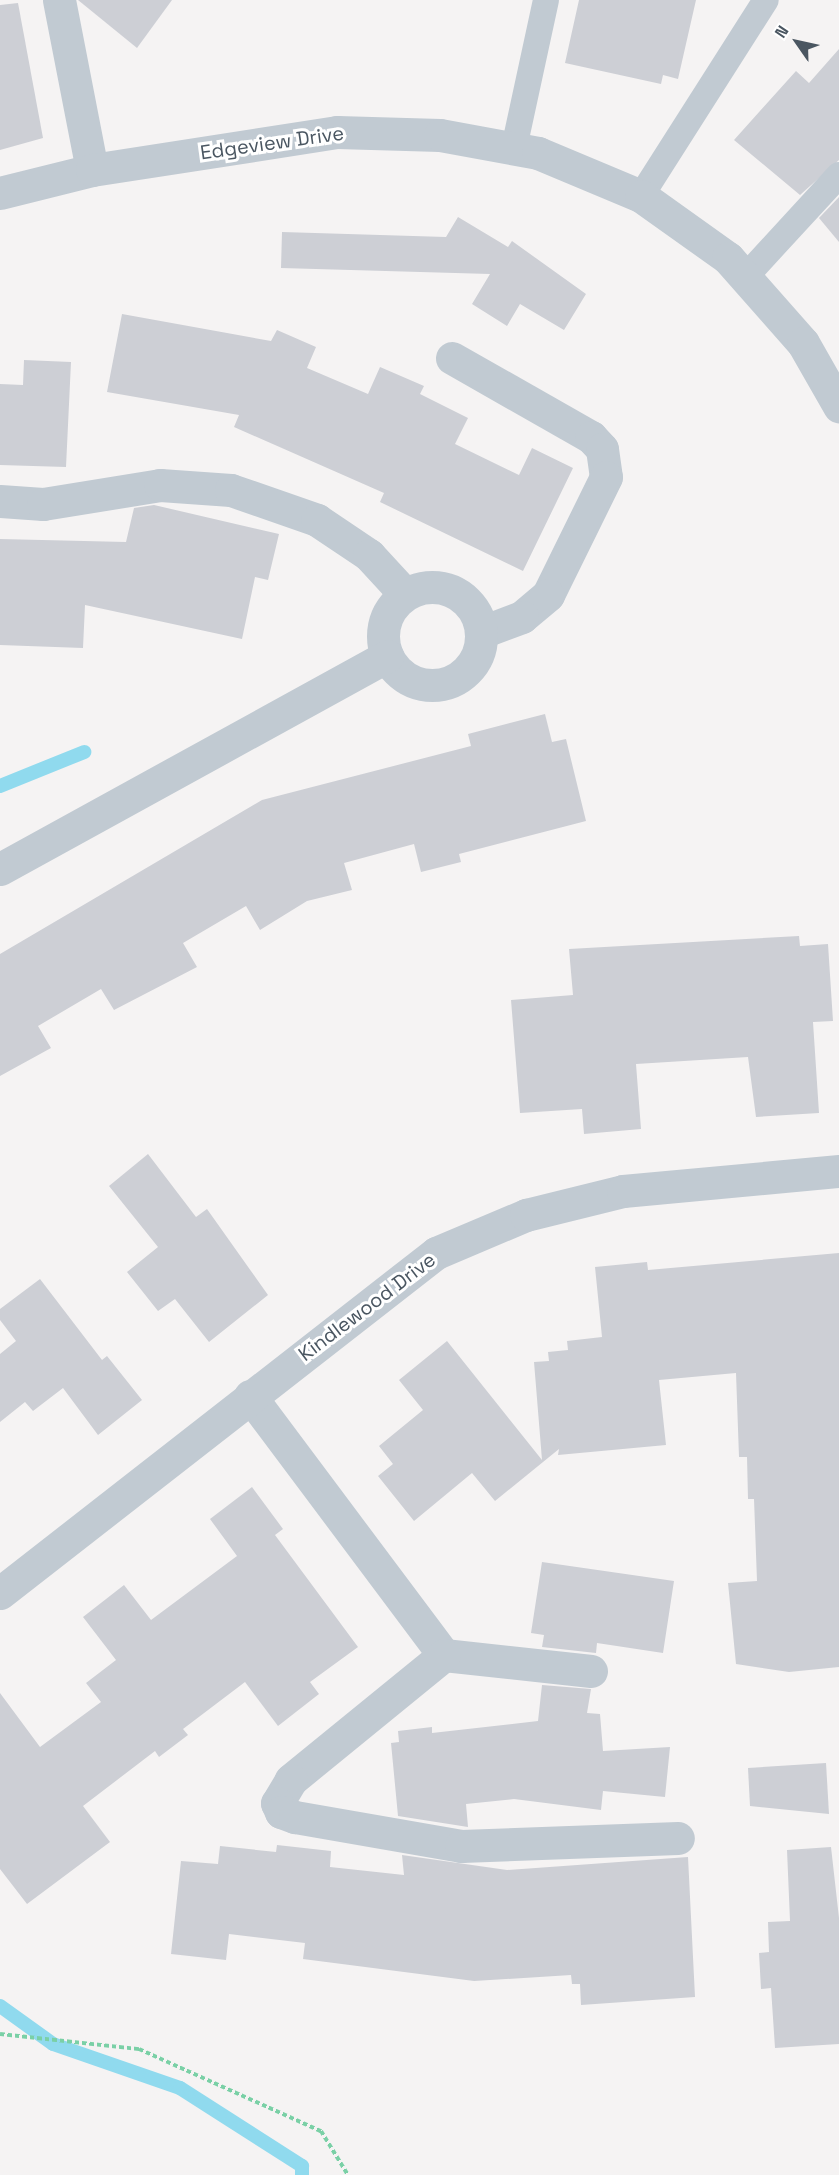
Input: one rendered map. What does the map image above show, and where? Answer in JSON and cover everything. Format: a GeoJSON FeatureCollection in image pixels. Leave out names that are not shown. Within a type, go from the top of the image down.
{"type":"FeatureCollection","features":[{"type":"Feature","properties":{"kind":"street"},"geometry":{"type":"LineString","coordinates":[[59,0],[92,170]]}},
{"type":"Feature","properties":{"kind":"street","name":"Edgeview Drive"},"geometry":{"type":"LineString","coordinates":[[0,193],[92,170],[337,132],[440,135],[514,148],[588,171],[641,196],[747,275],[803,343],[839,406]]}},
{"type":"Feature","properties":{"kind":"street"},"geometry":{"type":"LineString","coordinates":[[452,358],[591,437],[602,449],[606,477],[548,595],[522,617],[482,632]]}},
{"type":"Feature","properties":{"kind":"street"},"geometry":{"type":"LineString","coordinates":[[0,501],[43,504],[159,485],[231,490],[316,520],[369,555],[405,594]]}},
{"type":"Feature","properties":{"kind":"street"},"geometry":{"type":"LineString","coordinates":[[437,586],[454,591],[468,601],[482,632],[472,665],[444,684],[410,681],[387,656],[386,616],[405,594],[437,586]]}},
{"type":"Feature","properties":{"kind":"street"},"geometry":{"type":"LineString","coordinates":[[0,869],[387,656]]}},
{"type":"Feature","properties":{"kind":"street","name":"Kindlewood Drive"},"geometry":{"type":"LineString","coordinates":[[0,1593],[436,1253],[526,1215],[623,1191],[839,1171]]}},
{"type":"Feature","properties":{"kind":"street"},"geometry":{"type":"LineString","coordinates":[[250,1396],[444,1656]]}},
{"type":"Feature","properties":{"kind":"street"},"geometry":{"type":"LineString","coordinates":[[591,1671],[444,1656],[291,1780],[280,1792],[281,1812],[387,1837],[461,1846],[678,1838]]}},
{"type":"Feature","properties":{"kind":"lane"},"geometry":{"type":"LineString","coordinates":[[514,148],[546,0]]}},
{"type":"Feature","properties":{"kind":"lane"},"geometry":{"type":"LineString","coordinates":[[641,196],[766,0]]}},
{"type":"Feature","properties":{"kind":"lane"},"geometry":{"type":"LineString","coordinates":[[747,275],[839,175]]}},
{"type":"Feature","properties":{"kind":"path"},"geometry":{"type":"LineString","coordinates":[[0,2034],[139,2049],[321,2131],[348,2175]]}},
{"type":"Feature","properties":{"kind":"building"},"geometry":{"type":"Polygon","coordinates":[[[78,0],[172,0],[137,48],[78,0]]]}},
{"type":"Feature","properties":{"kind":"building"},"geometry":{"type":"Polygon","coordinates":[[[579,0],[696,0],[678,79],[663,75],[661,84],[565,63],[579,0]]]}},
{"type":"Feature","properties":{"kind":"building"},"geometry":{"type":"Polygon","coordinates":[[[18,3],[43,138],[0,150],[0,5],[18,3]]]}},
{"type":"Feature","properties":{"kind":"building"},"geometry":{"type":"Polygon","coordinates":[[[839,49],[839,160],[800,195],[734,140],[796,71],[809,83],[839,49]]]}},
{"type":"Feature","properties":{"kind":"building"},"geometry":{"type":"Polygon","coordinates":[[[839,197],[839,242],[819,218],[839,197]]]}},
{"type":"Feature","properties":{"kind":"building"},"geometry":{"type":"Polygon","coordinates":[[[458,217],[508,247],[512,241],[586,294],[564,330],[520,304],[507,326],[472,304],[490,274],[281,268],[282,232],[446,237],[458,217]]]}},
{"type":"Feature","properties":{"kind":"building"},"geometry":{"type":"Polygon","coordinates":[[[122,314],[271,341],[277,330],[316,347],[307,368],[368,394],[380,367],[424,386],[420,394],[468,418],[455,444],[519,475],[532,448],[573,468],[523,571],[380,502],[384,493],[234,427],[239,415],[107,392],[122,314]]]}},
{"type":"Feature","properties":{"kind":"building"},"geometry":{"type":"Polygon","coordinates":[[[24,360],[71,362],[66,467],[0,465],[0,384],[23,385],[24,360]]]}},
{"type":"Feature","properties":{"kind":"building"},"geometry":{"type":"Polygon","coordinates":[[[154,505],[279,534],[268,580],[255,577],[242,639],[85,605],[83,648],[0,645],[0,539],[126,542],[134,508],[154,505]]]}},
{"type":"Feature","properties":{"kind":"building"},"geometry":{"type":"Polygon","coordinates":[[[545,714],[552,742],[566,739],[586,821],[459,854],[461,862],[421,872],[414,844],[344,863],[352,890],[307,901],[260,930],[246,906],[183,943],[197,967],[114,1010],[101,989],[38,1026],[51,1048],[0,1076],[0,954],[262,800],[471,746],[468,734],[545,714]]]}},
{"type":"Feature","properties":{"kind":"building"},"geometry":{"type":"Polygon","coordinates":[[[799,936],[800,946],[828,944],[833,1021],[813,1022],[819,1113],[756,1117],[748,1057],[636,1064],[641,1129],[584,1134],[582,1109],[520,1113],[511,1000],[573,995],[569,949],[799,936]]]}},
{"type":"Feature","properties":{"kind":"building"},"geometry":{"type":"Polygon","coordinates":[[[148,1154],[196,1217],[207,1209],[268,1295],[209,1342],[175,1299],[158,1311],[127,1272],[158,1247],[109,1186],[148,1154]]]}},
{"type":"Feature","properties":{"kind":"building"},"geometry":{"type":"Polygon","coordinates":[[[839,1253],[839,1667],[789,1672],[736,1664],[728,1583],[757,1581],[754,1499],[748,1499],[747,1457],[739,1457],[736,1373],[659,1380],[666,1445],[558,1455],[559,1449],[495,1501],[472,1473],[414,1521],[378,1476],[393,1464],[379,1446],[423,1410],[399,1380],[447,1341],[542,1460],[534,1362],[549,1361],[548,1352],[568,1350],[567,1341],[602,1337],[595,1267],[647,1262],[648,1270],[839,1253]]]}},
{"type":"Feature","properties":{"kind":"building"},"geometry":{"type":"Polygon","coordinates":[[[40,1279],[102,1360],[107,1356],[142,1400],[98,1435],[63,1388],[33,1411],[25,1402],[0,1422],[0,1354],[16,1341],[0,1320],[0,1309],[40,1279]]]}},
{"type":"Feature","properties":{"kind":"building"},"geometry":{"type":"Polygon","coordinates":[[[252,1487],[283,1529],[275,1535],[358,1647],[310,1682],[319,1694],[278,1726],[245,1682],[183,1729],[188,1735],[159,1757],[155,1751],[83,1806],[110,1842],[27,1904],[0,1869],[0,1693],[40,1747],[101,1702],[86,1683],[116,1660],[83,1617],[124,1585],[151,1620],[237,1556],[210,1519],[252,1487]]]}},
{"type":"Feature","properties":{"kind":"building"},"geometry":{"type":"Polygon","coordinates":[[[542,1562],[674,1581],[663,1653],[597,1643],[596,1653],[542,1647],[544,1635],[531,1633],[542,1562]]]}},
{"type":"Feature","properties":{"kind":"building"},"geometry":{"type":"Polygon","coordinates":[[[542,1685],[591,1689],[587,1713],[600,1714],[603,1751],[670,1747],[665,1797],[603,1791],[601,1810],[514,1799],[466,1804],[468,1827],[398,1816],[391,1743],[399,1742],[398,1731],[432,1727],[432,1733],[538,1721],[542,1685]]]}},
{"type":"Feature","properties":{"kind":"building"},"geometry":{"type":"Polygon","coordinates":[[[826,1763],[829,1814],[750,1806],[748,1768],[826,1763]]]}},
{"type":"Feature","properties":{"kind":"building"},"geometry":{"type":"Polygon","coordinates":[[[277,1845],[331,1851],[330,1867],[404,1875],[402,1855],[507,1870],[688,1857],[695,1997],[581,2005],[580,1984],[572,1984],[571,1975],[474,1981],[303,1959],[305,1943],[229,1934],[226,1960],[171,1954],[181,1861],[218,1864],[220,1846],[276,1852],[277,1845]]]}},
{"type":"Feature","properties":{"kind":"building"},"geometry":{"type":"Polygon","coordinates":[[[831,1847],[839,1918],[839,2044],[775,2048],[771,1988],[761,1989],[759,1953],[769,1952],[768,1922],[790,1921],[787,1850],[831,1847]]]}},
{"type":"Feature","properties":{"kind":"waterway"},"geometry":{"type":"LineString","coordinates":[[0,786],[84,752]]}},
{"type":"Feature","properties":{"kind":"waterway"},"geometry":{"type":"LineString","coordinates":[[0,2006],[53,2044],[180,2088],[302,2166],[302,2175]]}}]}
